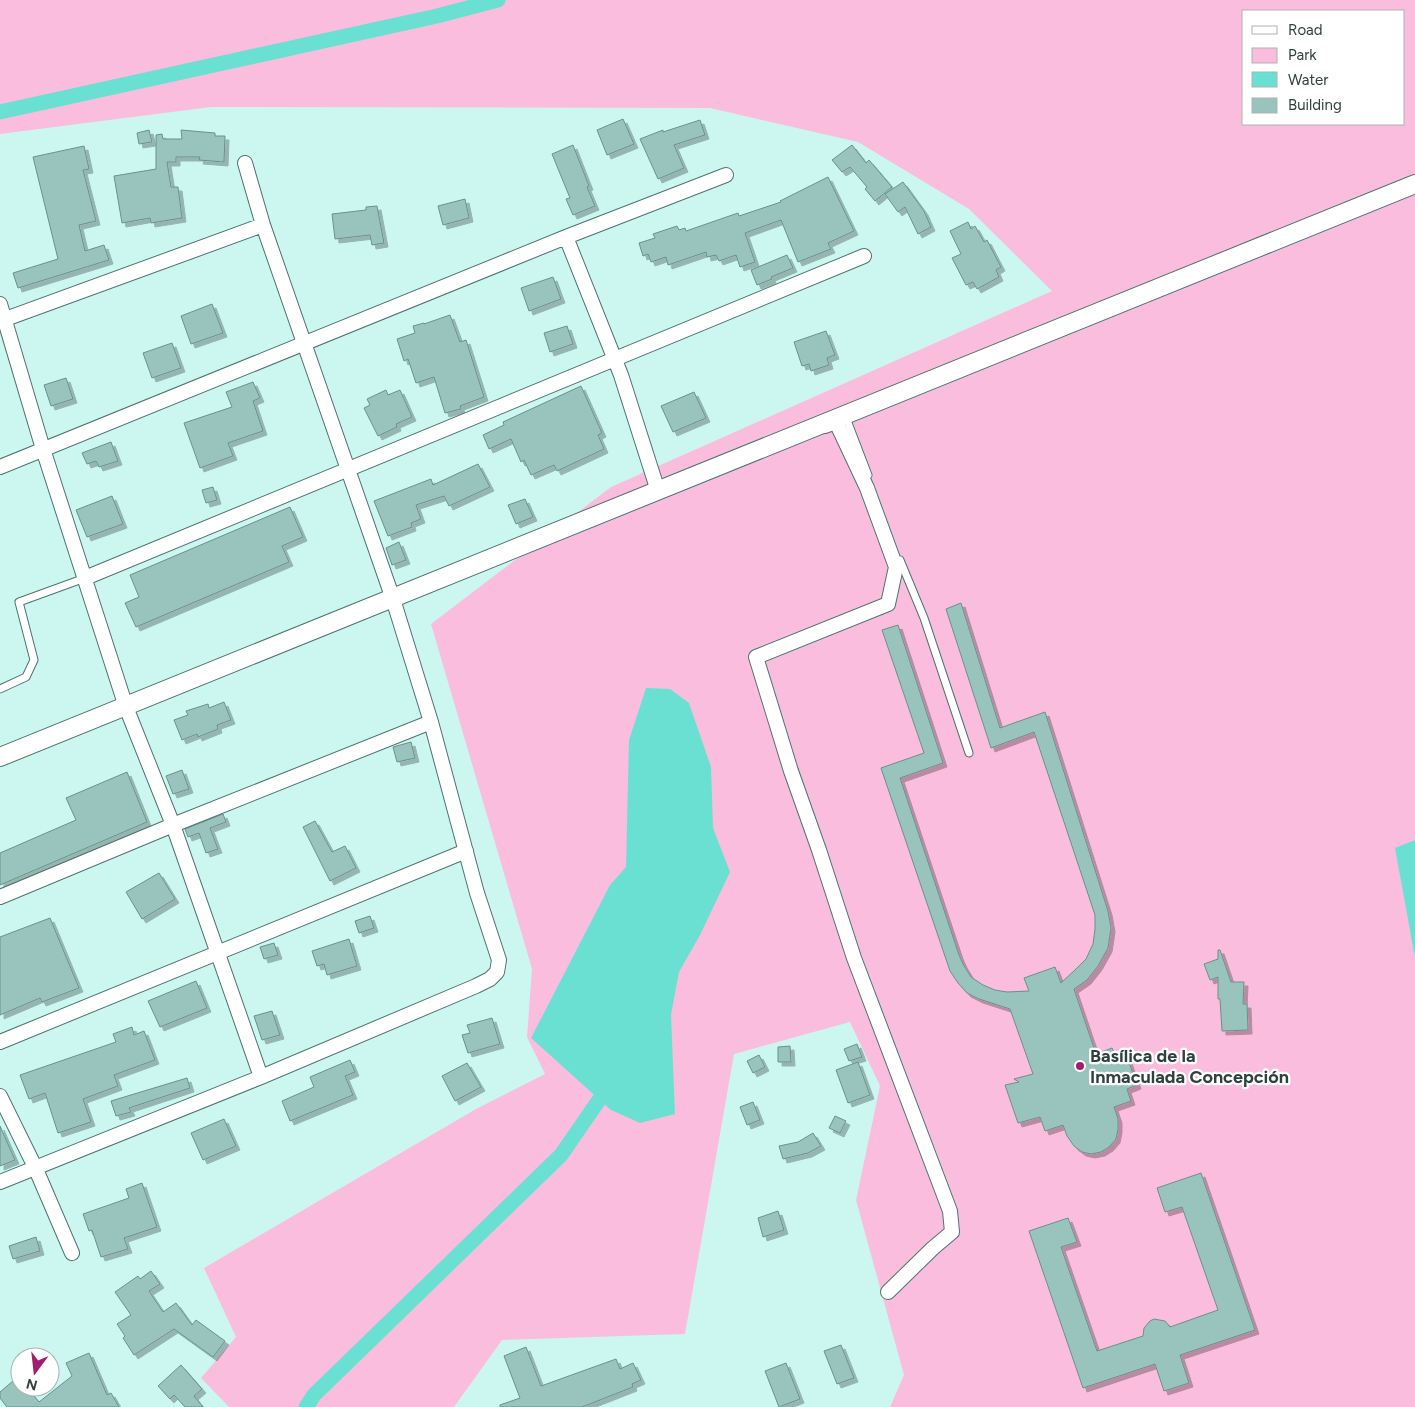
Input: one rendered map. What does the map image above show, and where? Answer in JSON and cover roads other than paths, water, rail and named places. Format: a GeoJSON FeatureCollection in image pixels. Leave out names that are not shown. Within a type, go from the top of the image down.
{"type":"FeatureCollection","features":[{"type":"Feature","properties":{"kind":"street"},"geometry":{"type":"LineString","coordinates":[[0,1182],[261,1077],[476,986],[490,979],[497,972],[499,960],[477,893],[431,722],[394,599],[263,225],[245,163]]}},
{"type":"Feature","properties":{"kind":"street"},"geometry":{"type":"LineString","coordinates":[[0,467],[726,175]]}},
{"type":"Feature","properties":{"kind":"street"},"geometry":{"type":"LineString","coordinates":[[0,757],[126,708],[845,414],[1415,184]]}},
{"type":"Feature","properties":{"kind":"street"},"geometry":{"type":"LineString","coordinates":[[2,320],[263,225]]}},
{"type":"Feature","properties":{"kind":"street"},"geometry":{"type":"LineString","coordinates":[[566,238],[615,359],[658,491]]}},
{"type":"Feature","properties":{"kind":"street"},"geometry":{"type":"LineString","coordinates":[[85,578],[864,256]]}},
{"type":"Feature","properties":{"kind":"street"},"geometry":{"type":"LineString","coordinates":[[0,304],[2,320],[126,708],[173,825],[261,1077]]}},
{"type":"Feature","properties":{"kind":"street"},"geometry":{"type":"LineString","coordinates":[[592,518],[748,460],[836,422],[867,488],[896,568],[888,604],[756,657],[790,771],[819,850],[854,958],[950,1211],[952,1232],[888,1292]]}},
{"type":"Feature","properties":{"kind":"street"},"geometry":{"type":"LineString","coordinates":[[0,897],[173,825],[431,722]]}},
{"type":"Feature","properties":{"kind":"street"},"geometry":{"type":"LineString","coordinates":[[0,1042],[466,851]]}},
{"type":"Feature","properties":{"kind":"street"},"geometry":{"type":"LineString","coordinates":[[0,1096],[35,1167],[72,1254]]}},
{"type":"Feature","properties":{"kind":"lane"},"geometry":{"type":"LineString","coordinates":[[845,414],[924,618],[969,753]]}},
{"type":"Feature","properties":{"kind":"lane"},"geometry":{"type":"LineString","coordinates":[[0,690],[26,677],[34,660],[19,602],[85,578]]}},
{"type":"Feature","properties":{"kind":"water"},"geometry":{"type":"Polygon","coordinates":[[[646,688],[670,689],[689,703],[711,767],[713,828],[730,872],[700,935],[679,972],[671,1015],[675,1114],[640,1123],[611,1110],[531,1038],[610,885],[626,867],[629,740],[646,688]]]}},
{"type":"Feature","properties":{"kind":"water"},"geometry":{"type":"Polygon","coordinates":[[[1415,840],[1415,958],[1395,848],[1415,840]]]}},
{"type":"Feature","properties":{"kind":"waterway"},"geometry":{"type":"LineString","coordinates":[[0,112],[437,16],[498,0]]}},
{"type":"Feature","properties":{"kind":"waterway"},"geometry":{"type":"LineString","coordinates":[[306,1407],[314,1395],[561,1155],[599,1100]]}},
{"type":"Feature","properties":{"kind":"place","name":"Basílica de la Inmaculada Concepción"},"geometry":{"type":"Point","coordinates":[1080,1066]}}]}
